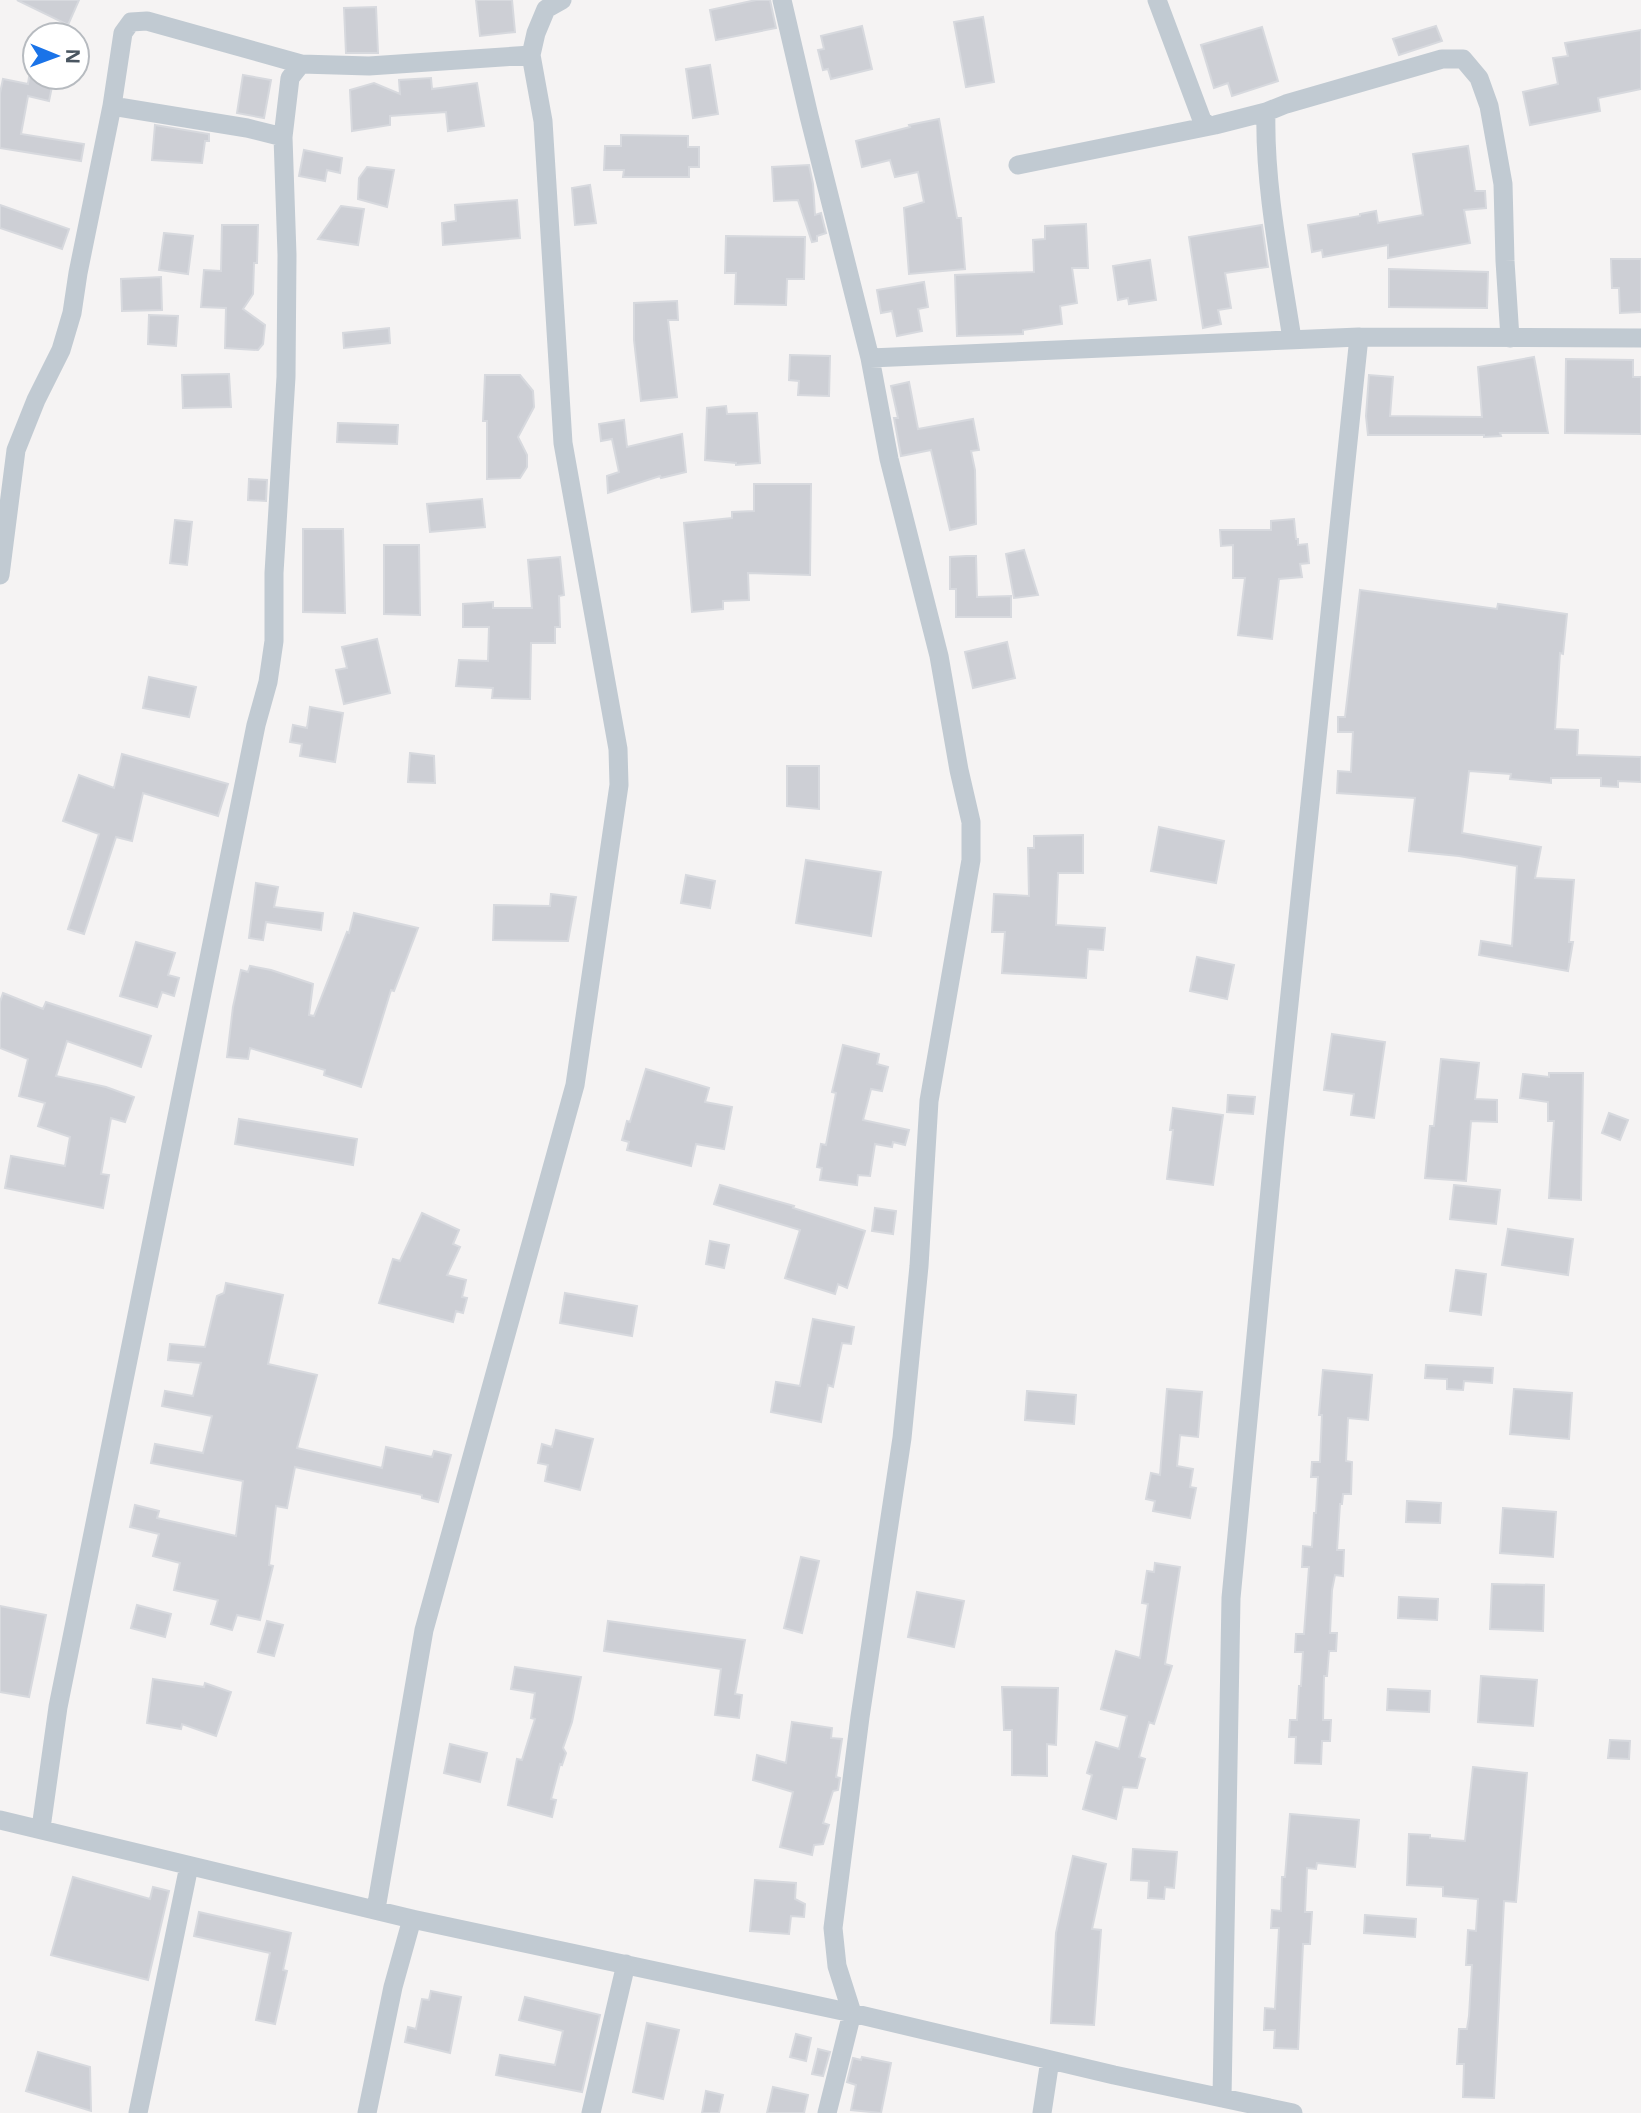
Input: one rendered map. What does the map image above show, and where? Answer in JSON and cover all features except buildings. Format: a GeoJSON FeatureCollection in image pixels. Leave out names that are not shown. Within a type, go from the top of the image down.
{"type":"FeatureCollection","features":[{"type":"Feature","properties":{"kind":"street"},"geometry":{"type":"LineString","coordinates":[[376,1909],[424,1630],[575,1085],[619,785],[618,749],[563,443],[543,121],[531,55],[546,9],[562,0]]}},
{"type":"Feature","properties":{"kind":"street"},"geometry":{"type":"LineString","coordinates":[[782,0],[808,116],[870,358],[889,459],[939,656],[959,771],[971,822],[971,860],[929,1101],[919,1266],[902,1438],[860,1717],[834,1928],[837,1966],[852,2013],[827,2113]]}},
{"type":"Feature","properties":{"kind":"street"},"geometry":{"type":"LineString","coordinates":[[1157,0],[1202,120],[1208,125]]}},
{"type":"Feature","properties":{"kind":"street"},"geometry":{"type":"LineString","coordinates":[[0,575],[16,450],[36,400],[61,350],[72,313],[112,106],[123,33],[131,22],[147,21],[301,64],[369,66],[531,55]]}},
{"type":"Feature","properties":{"kind":"street"},"geometry":{"type":"LineString","coordinates":[[1018,165],[1215,125],[1442,59],[1463,59],[1479,78],[1489,106],[1503,184],[1510,338]]}},
{"type":"Feature","properties":{"kind":"street"},"geometry":{"type":"LineString","coordinates":[[41,1828],[60,1694],[256,725],[268,682],[274,641],[274,573],[286,377],[288,255],[283,137],[290,78],[301,64]]}},
{"type":"Feature","properties":{"kind":"street"},"geometry":{"type":"LineString","coordinates":[[112,106],[247,128],[283,137]]}},
{"type":"Feature","properties":{"kind":"street"},"geometry":{"type":"LineString","coordinates":[[1266,112],[1265,136],[1292,339]]}},
{"type":"Feature","properties":{"kind":"street"},"geometry":{"type":"LineString","coordinates":[[870,358],[1359,337],[1641,338]]}},
{"type":"Feature","properties":{"kind":"street"},"geometry":{"type":"LineString","coordinates":[[1222,2098],[1231,1598],[1275,1137],[1359,337]]}},
{"type":"Feature","properties":{"kind":"street"},"geometry":{"type":"LineString","coordinates":[[0,1820],[412,1919],[852,2013],[1222,2098],[1268,2111],[1293,2113]]}},
{"type":"Feature","properties":{"kind":"street"},"geometry":{"type":"LineString","coordinates":[[138,2113],[189,1866]]}},
{"type":"Feature","properties":{"kind":"street"},"geometry":{"type":"LineString","coordinates":[[367,2113],[393,1987],[412,1919]]}},
{"type":"Feature","properties":{"kind":"street"},"geometry":{"type":"LineString","coordinates":[[592,2113],[626,1964]]}},
{"type":"Feature","properties":{"kind":"street"},"geometry":{"type":"LineString","coordinates":[[1042,2113],[1050,2060]]}}]}
